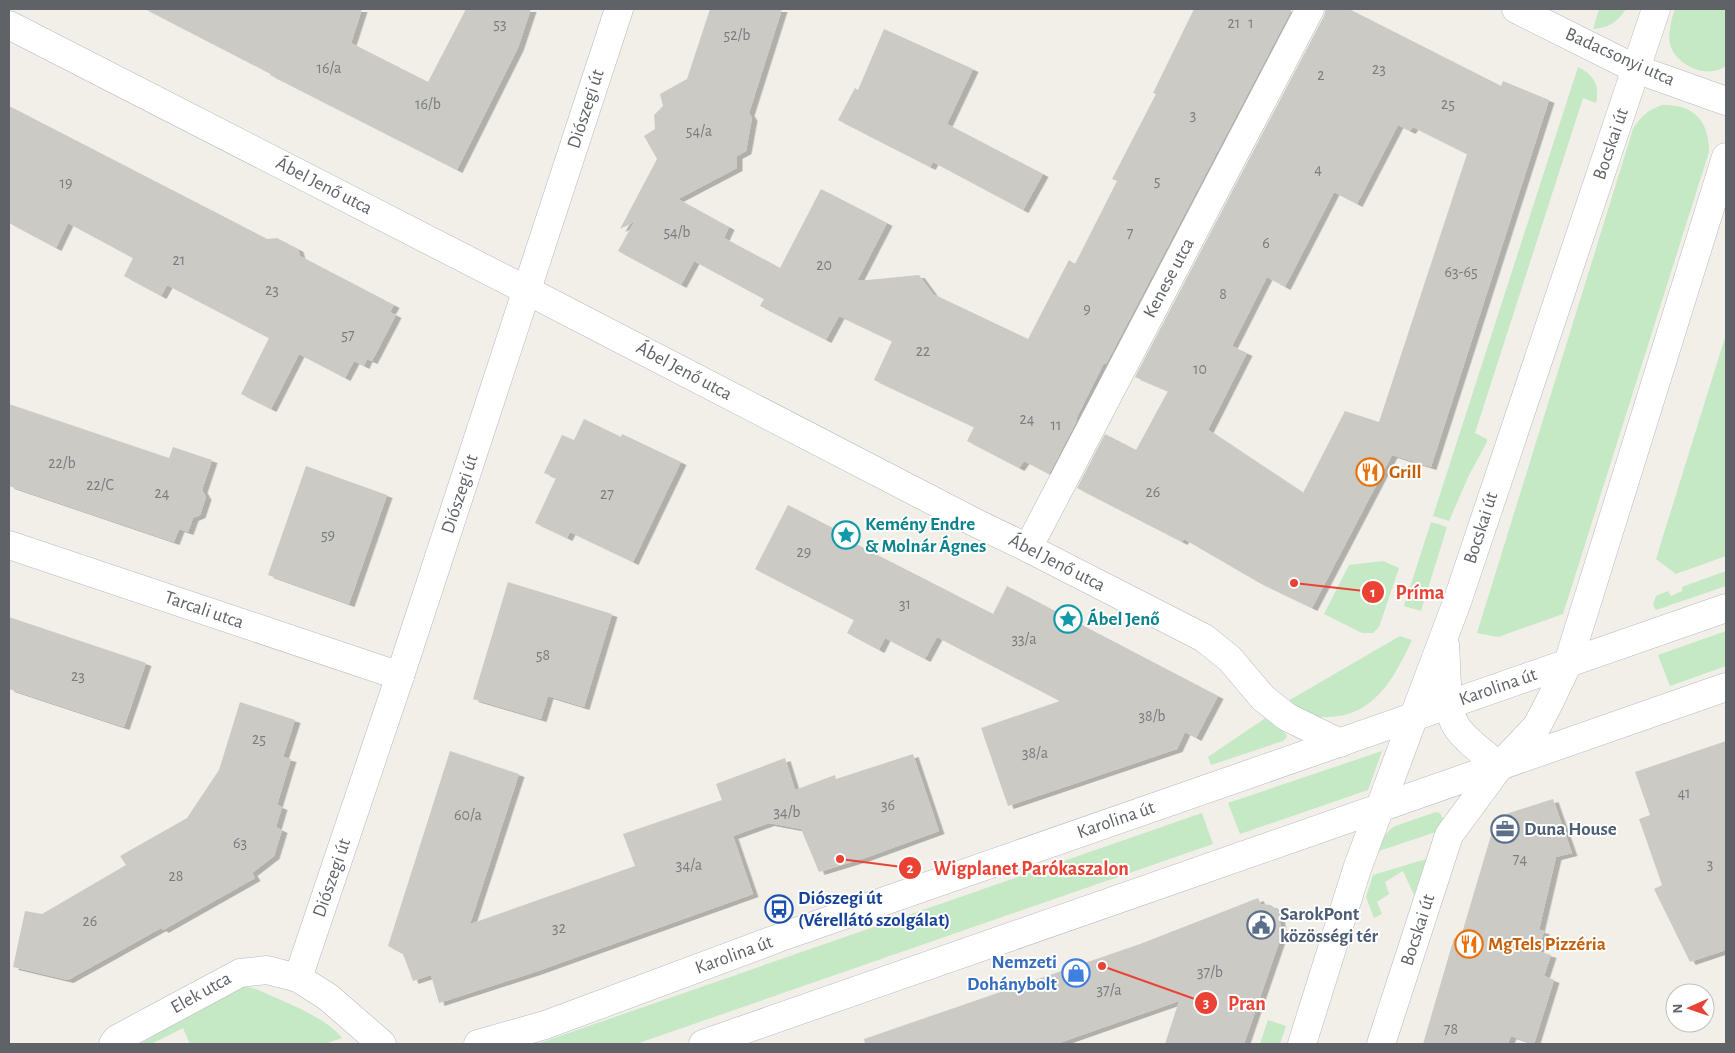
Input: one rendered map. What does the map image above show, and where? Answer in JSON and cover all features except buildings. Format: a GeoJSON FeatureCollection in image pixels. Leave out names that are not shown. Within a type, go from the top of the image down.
{"type":"FeatureCollection","features":[{"type":"Feature","properties":{"kind":"street","name":"Diószegi út"},"geometry":{"type":"LineString","coordinates":[[298,978],[400,676],[619,9]]}},
{"type":"Feature","properties":{"kind":"street","name":"Kenese utca"},"geometry":{"type":"LineString","coordinates":[[1028,548],[1310,9]]}},
{"type":"Feature","properties":{"kind":"street","name":"Badacsonyi utca"},"geometry":{"type":"LineString","coordinates":[[1516,9],[1636,69],[1726,101]]}},
{"type":"Feature","properties":{"kind":"street","name":"Bocskai út"},"geometry":{"type":"LineString","coordinates":[[1302,1044],[1357,869],[1445,635],[1656,9]]}},
{"type":"Feature","properties":{"kind":"street","name":"Ábel Jenő utca"},"geometry":{"type":"LineString","coordinates":[[9,25],[976,523],[1204,638],[1230,659],[1263,698],[1287,717],[1340,743]]}},
{"type":"Feature","properties":{"kind":"street","name":"Bocskai út"},"geometry":{"type":"LineString","coordinates":[[1381,1044],[1449,835],[1500,766],[1537,726],[1568,663],[1726,157]]}},
{"type":"Feature","properties":{"kind":"street","name":"Tarcali utca"},"geometry":{"type":"LineString","coordinates":[[9,545],[400,676]]}},
{"type":"Feature","properties":{"kind":"street","name":"Karolina út"},"geometry":{"type":"LineString","coordinates":[[478,1044],[545,1025],[784,936],[1726,608]]}},
{"type":"Feature","properties":{"kind":"street"},"geometry":{"type":"LineString","coordinates":[[1445,635],[1449,704],[1456,726],[1476,748],[1500,766]]}},
{"type":"Feature","properties":{"kind":"street"},"geometry":{"type":"LineString","coordinates":[[703,1044],[1726,687]]}},
{"type":"Feature","properties":{"kind":"street","name":"Elek utca"},"geometry":{"type":"LineString","coordinates":[[113,1044],[117,1039],[240,972],[267,970],[298,978]]}},
{"type":"Feature","properties":{"kind":"street"},"geometry":{"type":"LineString","coordinates":[[298,978],[328,997],[382,1044]]}},
{"type":"Feature","properties":{"kind":"green space"},"geometry":{"type":"Polygon","coordinates":[[[1599,9],[1626,9],[1612,23],[1593,29],[1599,9]]]}},
{"type":"Feature","properties":{"kind":"green space"},"geometry":{"type":"Polygon","coordinates":[[[1675,9],[1726,9],[1726,66],[1719,70],[1703,71],[1695,69],[1680,60],[1671,47],[1669,38],[1675,9]]]}},
{"type":"Feature","properties":{"kind":"green space"},"geometry":{"type":"Polygon","coordinates":[[[1578,67],[1588,73],[1594,81],[1597,91],[1596,103],[1583,98],[1475,433],[1487,439],[1487,442],[1469,475],[1449,521],[1433,516],[1578,67]]]}},
{"type":"Feature","properties":{"kind":"green space"},"geometry":{"type":"Polygon","coordinates":[[[1662,105],[1673,105],[1683,108],[1698,116],[1706,131],[1709,152],[1563,614],[1498,637],[1477,633],[1633,129],[1645,114],[1662,105]]]}},
{"type":"Feature","properties":{"kind":"green space"},"geometry":{"type":"Polygon","coordinates":[[[1726,334],[1726,556],[1676,574],[1656,559],[1726,334]]]}},
{"type":"Feature","properties":{"kind":"green space"},"geometry":{"type":"Polygon","coordinates":[[[1431,522],[1447,527],[1421,611],[1404,606],[1431,522]]]}},
{"type":"Feature","properties":{"kind":"green space"},"geometry":{"type":"Polygon","coordinates":[[[1383,561],[1399,568],[1379,627],[1373,633],[1362,633],[1324,614],[1349,565],[1383,561]]]}},
{"type":"Feature","properties":{"kind":"green space"},"geometry":{"type":"Polygon","coordinates":[[[1726,571],[1726,586],[1656,610],[1653,605],[1656,596],[1668,591],[1671,596],[1682,591],[1682,587],[1726,571]]]}},
{"type":"Feature","properties":{"kind":"green space"},"geometry":{"type":"Polygon","coordinates":[[[1726,631],[1726,666],[1670,686],[1658,655],[1726,631]]]}},
{"type":"Feature","properties":{"kind":"green space"},"geometry":{"type":"Polygon","coordinates":[[[1400,636],[1412,640],[1398,668],[1380,693],[1357,711],[1342,716],[1312,716],[1298,711],[1288,701],[1400,636]]]}},
{"type":"Feature","properties":{"kind":"green space"},"geometry":{"type":"Polygon","coordinates":[[[1267,717],[1285,733],[1287,737],[1283,741],[1211,765],[1208,757],[1267,717]]]}},
{"type":"Feature","properties":{"kind":"green space"},"geometry":{"type":"Polygon","coordinates":[[[1382,751],[1368,790],[1240,834],[1228,803],[1382,751]]]}},
{"type":"Feature","properties":{"kind":"green space"},"geometry":{"type":"Polygon","coordinates":[[[1436,812],[1440,813],[1443,819],[1439,831],[1379,851],[1383,840],[1392,828],[1436,812]]]}},
{"type":"Feature","properties":{"kind":"green space"},"geometry":{"type":"Polygon","coordinates":[[[1202,813],[1213,844],[636,1044],[537,1044],[1202,813]]]}},
{"type":"Feature","properties":{"kind":"green space"},"geometry":{"type":"Polygon","coordinates":[[[1426,859],[1414,895],[1403,871],[1385,882],[1389,894],[1377,902],[1382,914],[1374,918],[1366,897],[1373,875],[1426,859]]]}},
{"type":"Feature","properties":{"kind":"green space"},"geometry":{"type":"Polygon","coordinates":[[[241,987],[256,989],[314,1016],[342,1038],[324,1044],[190,1044],[183,1028],[151,1044],[140,1044],[202,1007],[241,987]]]}},
{"type":"Feature","properties":{"kind":"green space"},"geometry":{"type":"Polygon","coordinates":[[[1268,1020],[1286,1026],[1280,1044],[1260,1044],[1268,1020]]]}},
{"type":"Feature","properties":{"kind":"place","name":"Grill"},"geometry":{"type":"Point","coordinates":[1370,472]}},
{"type":"Feature","properties":{"kind":"place","name":"Kemény Endre & Molnár Ágnes"},"geometry":{"type":"Point","coordinates":[846,535]}},
{"type":"Feature","properties":{"kind":"place","name":"Príma"},"geometry":{"type":"Point","coordinates":[1294,583]}},
{"type":"Feature","properties":{"kind":"place","name":"Ábel Jenő"},"geometry":{"type":"Point","coordinates":[1068,619]}},
{"type":"Feature","properties":{"kind":"place","name":"Duna House"},"geometry":{"type":"Point","coordinates":[1505,829]}},
{"type":"Feature","properties":{"kind":"place","name":"Wigplanet Parókaszalon"},"geometry":{"type":"Point","coordinates":[840,859]}},
{"type":"Feature","properties":{"kind":"place","name":"Diószegi út (Vérellátó szolgálat)"},"geometry":{"type":"Point","coordinates":[779,909]}},
{"type":"Feature","properties":{"kind":"place","name":"SarokPont közösségi tér"},"geometry":{"type":"Point","coordinates":[1261,925]}},
{"type":"Feature","properties":{"kind":"place","name":"MgTels Pizzéria"},"geometry":{"type":"Point","coordinates":[1469,944]}},
{"type":"Feature","properties":{"kind":"place","name":"Pran"},"geometry":{"type":"Point","coordinates":[1102,966]}},
{"type":"Feature","properties":{"kind":"place","name":"Nemzeti Dohánybolt"},"geometry":{"type":"Point","coordinates":[1076,973]}}]}
